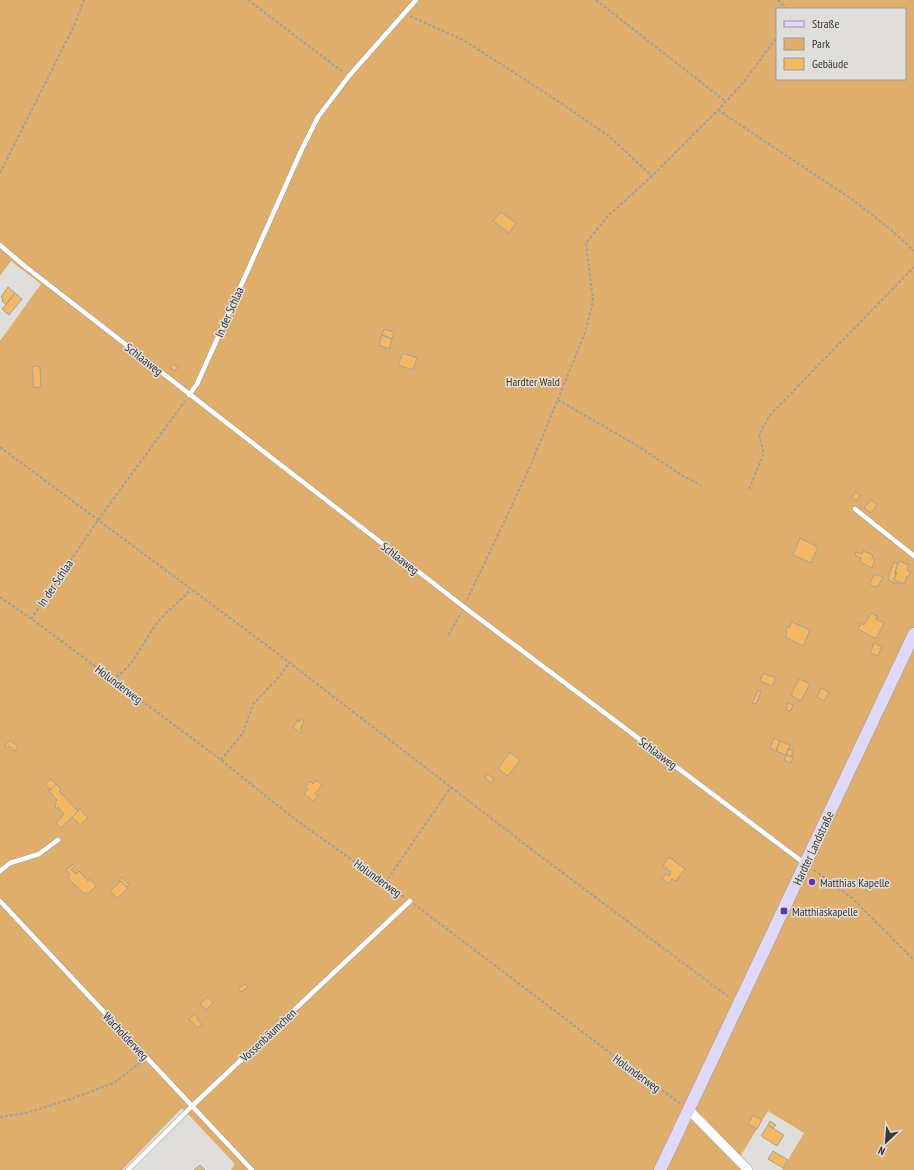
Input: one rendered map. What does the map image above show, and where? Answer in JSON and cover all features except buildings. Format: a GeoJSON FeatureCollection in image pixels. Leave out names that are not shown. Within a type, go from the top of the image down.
{"type":"FeatureCollection","features":[{"type":"Feature","properties":{"kind":"main road","name":"Hardter Landstraße"},"geometry":{"type":"LineString","coordinates":[[660,1170],[740,1005],[810,867],[914,634]]}},
{"type":"Feature","properties":{"kind":"street"},"geometry":{"type":"LineString","coordinates":[[689,1110],[748,1170]]}},
{"type":"Feature","properties":{"kind":"lane","name":"In der Schlaa"},"geometry":{"type":"LineString","coordinates":[[189,395],[197,384],[302,149],[318,117],[349,76],[416,0]]}},
{"type":"Feature","properties":{"kind":"lane","name":"Schlaaweg"},"geometry":{"type":"LineString","coordinates":[[0,245],[22,264],[189,395],[464,607],[810,867]]}},
{"type":"Feature","properties":{"kind":"lane"},"geometry":{"type":"LineString","coordinates":[[855,509],[914,556]]}},
{"type":"Feature","properties":{"kind":"lane"},"geometry":{"type":"LineString","coordinates":[[0,871],[10,863],[39,854],[58,840]]}},
{"type":"Feature","properties":{"kind":"lane","name":"Wacholderweg"},"geometry":{"type":"LineString","coordinates":[[0,901],[252,1170]]}},
{"type":"Feature","properties":{"kind":"lane","name":"Vossenbäumchen"},"geometry":{"type":"LineString","coordinates":[[128,1170],[192,1106],[410,901]]}},
{"type":"Feature","properties":{"kind":"path"},"geometry":{"type":"LineString","coordinates":[[0,173],[73,28],[84,0]]}},
{"type":"Feature","properties":{"kind":"path"},"geometry":{"type":"LineString","coordinates":[[248,0],[349,76]]}},
{"type":"Feature","properties":{"kind":"path"},"geometry":{"type":"LineString","coordinates":[[596,0],[726,101]]}},
{"type":"Feature","properties":{"kind":"path"},"geometry":{"type":"LineString","coordinates":[[778,0],[786,8]]}},
{"type":"Feature","properties":{"kind":"path"},"geometry":{"type":"LineString","coordinates":[[403,13],[465,41],[561,103],[610,137],[652,176]]}},
{"type":"Feature","properties":{"kind":"path"},"geometry":{"type":"LineString","coordinates":[[448,635],[464,607],[530,467],[585,333],[592,300],[586,243],[607,217],[652,176],[718,110],[742,83],[776,38]]}},
{"type":"Feature","properties":{"kind":"path"},"geometry":{"type":"LineString","coordinates":[[718,110],[853,200],[889,228],[914,251]]}},
{"type":"Feature","properties":{"kind":"path"},"geometry":{"type":"LineString","coordinates":[[749,489],[764,452],[759,435],[769,416],[914,267]]}},
{"type":"Feature","properties":{"kind":"path","name":"In der Schlaa"},"geometry":{"type":"LineString","coordinates":[[31,619],[98,520],[189,395]]}},
{"type":"Feature","properties":{"kind":"path"},"geometry":{"type":"LineString","coordinates":[[558,400],[638,446],[683,476],[700,485]]}},
{"type":"Feature","properties":{"kind":"path"},"geometry":{"type":"LineString","coordinates":[[0,447],[191,589],[535,852],[740,1005]]}},
{"type":"Feature","properties":{"kind":"path"},"geometry":{"type":"LineString","coordinates":[[112,679],[118,676],[136,656],[153,628],[163,616],[182,600],[191,589]]}},
{"type":"Feature","properties":{"kind":"path","name":"Holunderweg"},"geometry":{"type":"LineString","coordinates":[[0,598],[112,679],[220,760],[292,817],[410,901],[634,1071],[689,1110]]}},
{"type":"Feature","properties":{"kind":"path"},"geometry":{"type":"LineString","coordinates":[[220,760],[243,732],[253,704],[277,680],[289,663]]}},
{"type":"Feature","properties":{"kind":"path"},"geometry":{"type":"LineString","coordinates":[[385,883],[451,787]]}},
{"type":"Feature","properties":{"kind":"path"},"geometry":{"type":"LineString","coordinates":[[810,867],[852,898],[914,960]]}},
{"type":"Feature","properties":{"kind":"path"},"geometry":{"type":"LineString","coordinates":[[0,1117],[26,1113],[68,1100],[114,1083],[146,1058]]}},
{"type":"Feature","properties":{"kind":"green space","name":"Hardter Wald"},"geometry":{"type":"Polygon","coordinates":[[[0,0],[914,0],[914,1170],[782,1170],[804,1133],[768,1111],[740,1157],[753,1170],[231,1170],[235,1164],[182,1108],[122,1170],[0,1170],[0,341],[41,284],[11,261],[0,276],[0,0]]]}},
{"type":"Feature","properties":{"kind":"place","name":"Matthias Kapelle"},"geometry":{"type":"Point","coordinates":[812,882]}},
{"type":"Feature","properties":{"kind":"place","name":"Matthiaskapelle"},"geometry":{"type":"Point","coordinates":[784,911]}}]}
